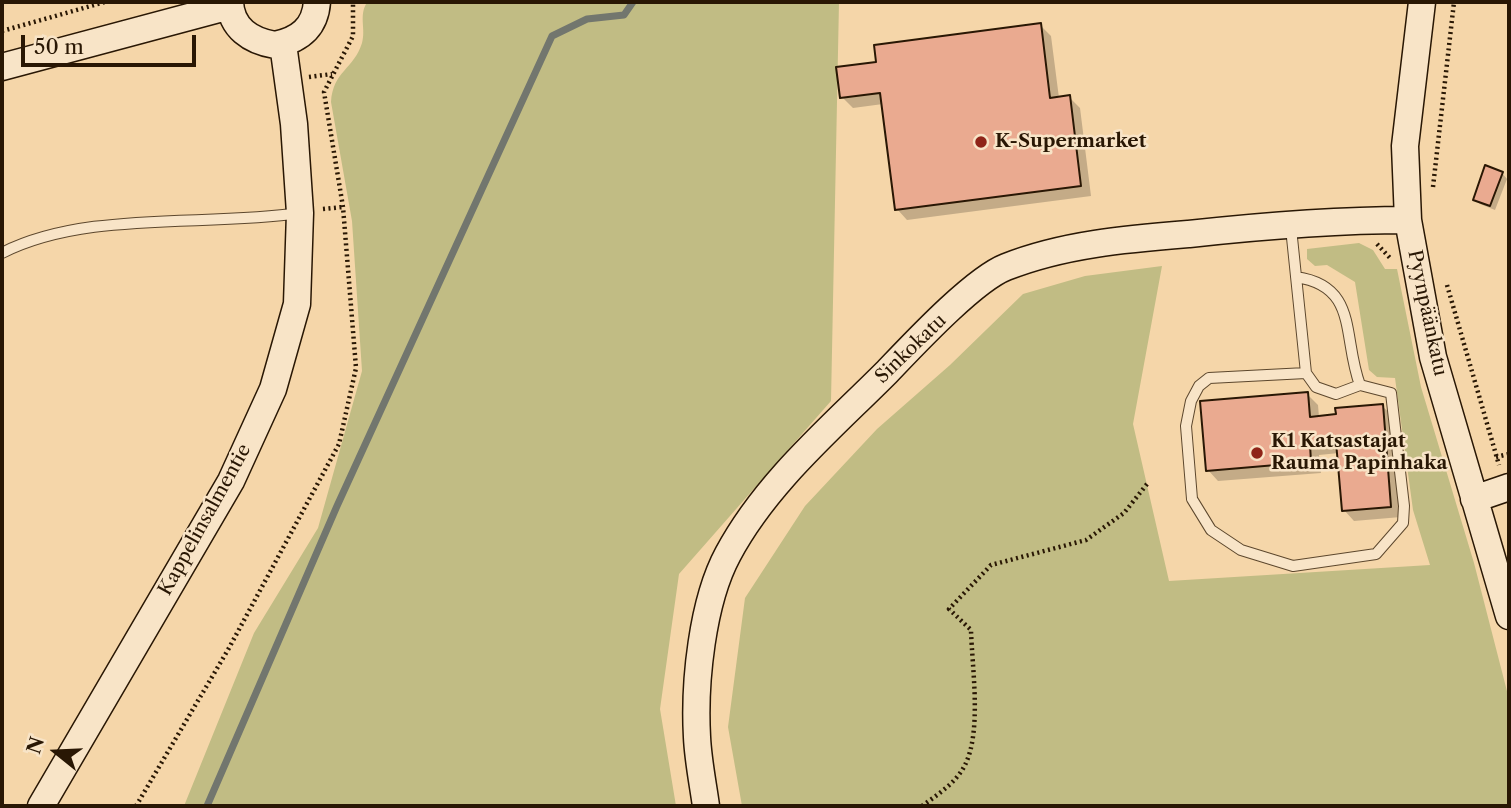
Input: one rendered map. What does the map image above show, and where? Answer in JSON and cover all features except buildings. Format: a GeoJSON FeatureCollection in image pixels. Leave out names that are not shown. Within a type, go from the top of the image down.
{"type":"FeatureCollection","features":[{"type":"Feature","properties":{"kind":"main road"},"geometry":{"type":"LineString","coordinates":[[2,66],[230,4],[234,21],[247,36],[261,43],[283,44],[310,27],[317,2]]}},
{"type":"Feature","properties":{"kind":"main road","name":"Pyynpäänkatu"},"geometry":{"type":"LineString","coordinates":[[1422,2],[1405,146],[1408,220],[1433,357],[1509,616]]}},
{"type":"Feature","properties":{"kind":"main road","name":"Kappelinsalmentie"},"geometry":{"type":"LineString","coordinates":[[41,806],[231,481],[273,390],[297,304],[300,212],[295,124],[283,44]]}},
{"type":"Feature","properties":{"kind":"main road","name":"Sinkokatu"},"geometry":{"type":"LineString","coordinates":[[706,806],[696,738],[697,686],[714,590],[727,556],[751,517],[782,478],[918,340],[1001,268],[1044,253],[1121,240],[1291,224],[1408,220]]}},
{"type":"Feature","properties":{"kind":"main road"},"geometry":{"type":"LineString","coordinates":[[1474,499],[1508,487]]}},
{"type":"Feature","properties":{"kind":"lane"},"geometry":{"type":"LineString","coordinates":[[2,253],[62,231],[192,220],[257,219],[300,212]]}},
{"type":"Feature","properties":{"kind":"lane"},"geometry":{"type":"LineString","coordinates":[[1291,224],[1306,373],[1316,387],[1336,394],[1360,385],[1391,393],[1404,506],[1403,523],[1376,554],[1293,566],[1241,550],[1211,530],[1192,499],[1186,426],[1191,401],[1199,386],[1209,378],[1306,373]]}},
{"type":"Feature","properties":{"kind":"lane"},"geometry":{"type":"LineString","coordinates":[[1296,276],[1314,279],[1329,287],[1341,301],[1352,364],[1360,385]]}},
{"type":"Feature","properties":{"kind":"path"},"geometry":{"type":"LineString","coordinates":[[2,31],[104,2]]}},
{"type":"Feature","properties":{"kind":"path"},"geometry":{"type":"LineString","coordinates":[[136,806],[229,648],[339,444],[356,368],[343,207],[324,92],[353,36],[353,2]]}},
{"type":"Feature","properties":{"kind":"path"},"geometry":{"type":"LineString","coordinates":[[1433,189],[1454,2]]}},
{"type":"Feature","properties":{"kind":"path"},"geometry":{"type":"LineString","coordinates":[[1371,236],[1391,260],[1415,258]]}},
{"type":"Feature","properties":{"kind":"path"},"geometry":{"type":"LineString","coordinates":[[1445,277],[1496,457],[1508,487]]}},
{"type":"Feature","properties":{"kind":"path"},"geometry":{"type":"LineString","coordinates":[[1496,457],[1509,454]]}},
{"type":"Feature","properties":{"kind":"path"},"geometry":{"type":"LineString","coordinates":[[922,806],[947,788],[965,766],[974,736],[971,630],[949,609],[991,565],[1086,540],[1124,513],[1147,484]]}},
{"type":"Feature","properties":{"kind":"shaded area"},"geometry":{"type":"Polygon","coordinates":[[[839,2],[831,401],[679,574],[660,709],[676,806],[184,806],[254,633],[318,528],[362,371],[352,221],[331,102],[336,83],[362,43],[366,4],[839,2]]]}},
{"type":"Feature","properties":{"kind":"shaded area"},"geometry":{"type":"Polygon","coordinates":[[[1359,243],[1373,250],[1385,269],[1397,269],[1421,387],[1474,563],[1509,699],[1509,806],[742,806],[728,727],[745,598],[805,506],[877,429],[950,365],[1023,294],[1085,276],[1162,266],[1133,424],[1169,581],[1430,565],[1413,510],[1395,378],[1377,377],[1369,370],[1355,282],[1327,265],[1315,266],[1307,259],[1307,249],[1359,243]]]}},
{"type":"Feature","properties":{"kind":"waterway"},"geometry":{"type":"LineString","coordinates":[[207,806],[337,506],[552,36],[587,19],[624,15],[633,2]]}},
{"type":"Feature","properties":{"kind":"place","name":"K-Supermarket"},"geometry":{"type":"Point","coordinates":[981,142]}},
{"type":"Feature","properties":{"kind":"place","name":"K1 Katsastajat Rauma Papinhaka"},"geometry":{"type":"Point","coordinates":[1257,453]}}]}
